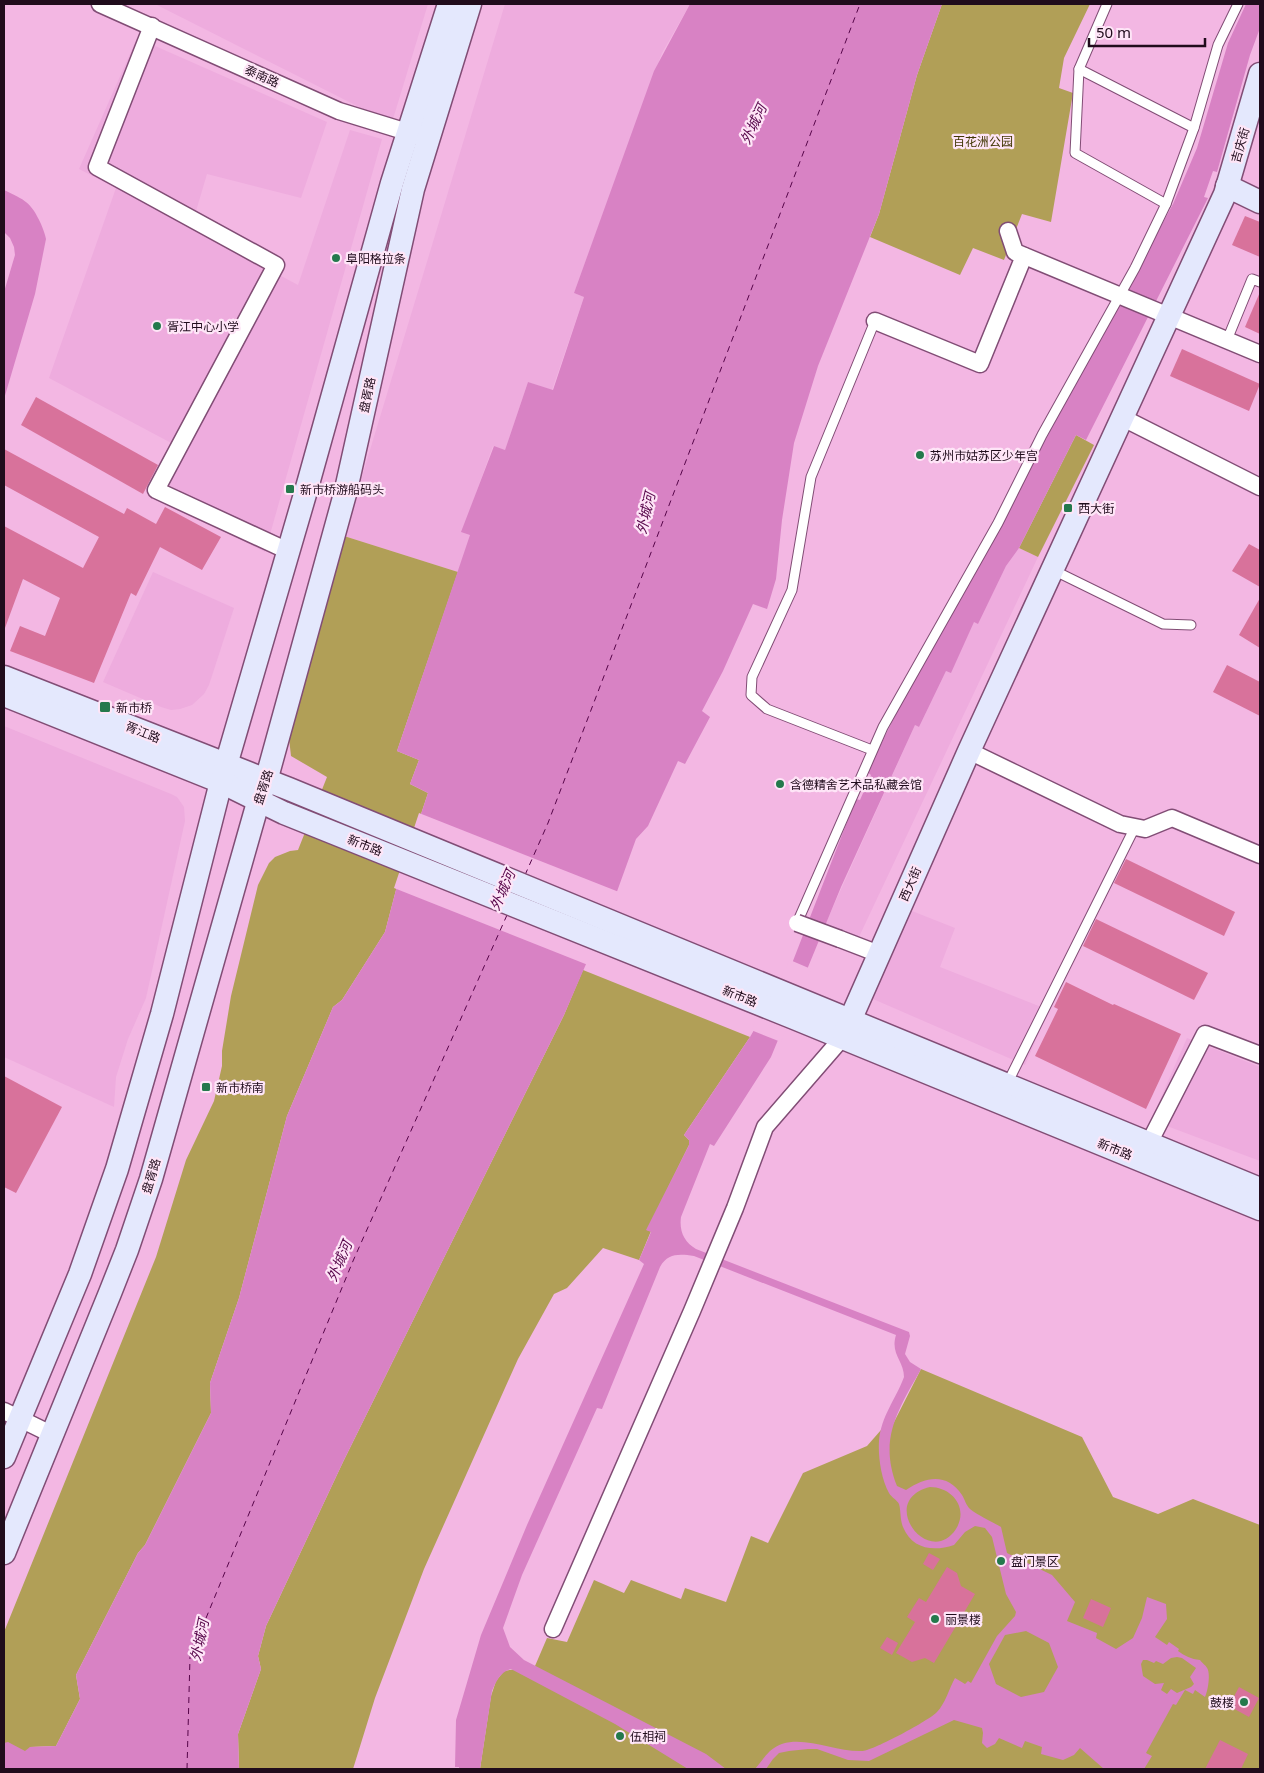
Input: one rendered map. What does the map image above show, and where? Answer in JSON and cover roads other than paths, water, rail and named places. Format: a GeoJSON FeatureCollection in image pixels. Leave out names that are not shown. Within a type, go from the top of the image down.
{"type":"FeatureCollection","features":[{"type":"Feature","properties":{"kind":"main road","name":"盘胥路"},"geometry":{"type":"LineString","coordinates":[[4,1553],[127,1250],[151,1179],[345,494],[413,189],[418,136],[448,4]]}},
{"type":"Feature","properties":{"kind":"main road","name":"盘胥路"},"geometry":{"type":"LineString","coordinates":[[4,1457],[12,1415],[80,1274],[117,1168],[162,1014],[223,774],[392,183],[418,136],[470,4]]}},
{"type":"Feature","properties":{"kind":"main road","name":"吉庆街"},"geometry":{"type":"LineString","coordinates":[[1227,186],[1260,74]]}},
{"type":"Feature","properties":{"kind":"main road"},"geometry":{"type":"LineString","coordinates":[[1227,186],[1260,202]]}},
{"type":"Feature","properties":{"kind":"main road","name":"西大街"},"geometry":{"type":"LineString","coordinates":[[846,1029],[969,751],[1123,418],[1164,313],[1227,186]]}},
{"type":"Feature","properties":{"kind":"main road"},"geometry":{"type":"LineString","coordinates":[[334,390],[266,703],[366,400]]}},
{"type":"Feature","properties":{"kind":"main road","name":"胥江路"},"geometry":{"type":"LineString","coordinates":[[4,677],[223,774]]}},
{"type":"Feature","properties":{"kind":"main road","name":"胥江路"},"geometry":{"type":"LineString","coordinates":[[4,696],[223,774]]}},
{"type":"Feature","properties":{"kind":"main road","name":"新市路"},"geometry":{"type":"LineString","coordinates":[[223,774],[262,790],[284,812],[799,1009]]}},
{"type":"Feature","properties":{"kind":"main road","name":"新市路"},"geometry":{"type":"LineString","coordinates":[[262,790],[289,789],[1260,1209]]}},
{"type":"Feature","properties":{"kind":"main road"},"geometry":{"type":"LineString","coordinates":[[117,1168],[148,1086],[222,856],[168,1085],[151,1179]]}},
{"type":"Feature","properties":{"kind":"main road","name":"新市路"},"geometry":{"type":"LineString","coordinates":[[846,1029],[1006,1085],[1260,1189]]}},
{"type":"Feature","properties":{"kind":"street","name":"泰南路"},"geometry":{"type":"LineString","coordinates":[[100,4],[339,111],[418,136]]}},
{"type":"Feature","properties":{"kind":"street"},"geometry":{"type":"LineString","coordinates":[[152,26],[97,167],[276,265],[156,490],[288,551]]}},
{"type":"Feature","properties":{"kind":"street"},"geometry":{"type":"LineString","coordinates":[[1008,231],[1015,252],[1260,354]]}},
{"type":"Feature","properties":{"kind":"street"},"geometry":{"type":"LineString","coordinates":[[875,321],[980,364],[1024,256]]}},
{"type":"Feature","properties":{"kind":"street"},"geometry":{"type":"LineString","coordinates":[[1123,418],[1260,487]]}},
{"type":"Feature","properties":{"kind":"street"},"geometry":{"type":"LineString","coordinates":[[969,751],[1120,824],[1145,828],[1172,818],[1260,855]]}},
{"type":"Feature","properties":{"kind":"street"},"geometry":{"type":"LineString","coordinates":[[797,923],[879,954]]}},
{"type":"Feature","properties":{"kind":"street"},"geometry":{"type":"LineString","coordinates":[[553,1629],[712,1265],[764,1127],[846,1029]]}},
{"type":"Feature","properties":{"kind":"street"},"geometry":{"type":"LineString","coordinates":[[1149,1144],[1205,1034],[1260,1055]]}},
{"type":"Feature","properties":{"kind":"street"},"geometry":{"type":"LineString","coordinates":[[12,1415],[53,1435]]}},
{"type":"Feature","properties":{"kind":"lane"},"geometry":{"type":"LineString","coordinates":[[1107,4],[1079,69],[1075,152],[1166,204]]}},
{"type":"Feature","properties":{"kind":"lane"},"geometry":{"type":"LineString","coordinates":[[797,923],[883,727],[998,524],[1042,435],[1121,295],[1166,204],[1194,128],[1218,45],[1238,4]]}},
{"type":"Feature","properties":{"kind":"lane"},"geometry":{"type":"LineString","coordinates":[[1079,69],[1194,128]]}},
{"type":"Feature","properties":{"kind":"lane"},"geometry":{"type":"LineString","coordinates":[[1227,340],[1252,279],[1260,282]]}},
{"type":"Feature","properties":{"kind":"lane"},"geometry":{"type":"LineString","coordinates":[[872,750],[767,710],[751,695],[752,678],[792,590],[811,476],[875,321]]}},
{"type":"Feature","properties":{"kind":"lane"},"geometry":{"type":"LineString","coordinates":[[1052,570],[1163,624],[1191,625]]}},
{"type":"Feature","properties":{"kind":"lane"},"geometry":{"type":"LineString","coordinates":[[1006,1085],[1135,827]]}},
{"type":"Feature","properties":{"kind":"water","name":"外城河"},"geometry":{"type":"Polygon","coordinates":[[[690,4],[942,4],[917,75],[879,214],[818,366],[794,443],[782,520],[776,579],[767,609],[753,604],[723,671],[702,711],[710,717],[685,764],[678,761],[648,826],[636,839],[615,897],[564,1015],[343,1462],[266,1626],[258,1656],[261,1669],[238,1734],[239,1769],[4,1769],[4,1743],[8,1742],[25,1751],[30,1747],[56,1746],[80,1699],[76,1675],[138,1553],[145,1545],[211,1413],[210,1383],[239,1298],[287,1116],[333,1007],[342,1000],[385,932],[397,886],[428,793],[410,784],[419,760],[397,751],[470,535],[461,532],[494,446],[505,450],[528,382],[553,390],[584,297],[574,293],[654,71],[690,4]]]}},
{"type":"Feature","properties":{"kind":"water"},"geometry":{"type":"Polygon","coordinates":[[[1246,4],[1260,4],[1260,28],[1250,55],[1217,172],[1213,171],[1204,197],[1208,198],[1086,440],[1076,435],[1019,548],[1006,566],[978,624],[974,622],[951,673],[946,671],[919,727],[915,725],[841,887],[771,1057],[714,1146],[710,1144],[681,1217],[682,1231],[685,1239],[696,1249],[909,1332],[910,1336],[905,1354],[910,1362],[921,1369],[905,1397],[890,1438],[892,1469],[897,1486],[906,1490],[921,1482],[936,1479],[950,1483],[962,1495],[970,1509],[1001,1527],[1007,1553],[1052,1575],[1075,1602],[1067,1621],[1097,1633],[1096,1638],[1116,1649],[1133,1638],[1142,1618],[1147,1597],[1166,1604],[1167,1619],[1155,1637],[1167,1645],[1169,1642],[1179,1649],[1178,1651],[1181,1653],[1200,1660],[1206,1666],[1209,1676],[1205,1697],[1195,1690],[1193,1694],[1185,1690],[1176,1705],[1173,1704],[1146,1753],[1152,1756],[1144,1769],[1104,1769],[1080,1748],[1074,1755],[1063,1760],[1041,1754],[1042,1747],[1025,1741],[1022,1748],[999,1738],[995,1744],[987,1748],[982,1743],[982,1728],[954,1720],[869,1761],[848,1760],[817,1749],[808,1749],[779,1753],[766,1769],[755,1769],[770,1751],[780,1745],[791,1742],[863,1751],[913,1728],[940,1709],[955,1678],[965,1684],[968,1681],[971,1683],[997,1636],[1015,1616],[1016,1612],[1006,1594],[992,1537],[985,1528],[975,1526],[965,1532],[954,1545],[931,1548],[924,1547],[912,1540],[903,1527],[899,1504],[890,1494],[884,1481],[879,1453],[880,1432],[904,1377],[895,1347],[896,1335],[694,1256],[679,1255],[670,1257],[660,1267],[602,1409],[597,1408],[522,1575],[503,1628],[510,1647],[524,1660],[706,1754],[726,1769],[688,1769],[615,1724],[511,1669],[501,1675],[492,1691],[480,1769],[459,1769],[459,1767],[455,1767],[456,1720],[481,1635],[527,1525],[644,1264],[639,1260],[651,1232],[646,1230],[689,1145],[689,1140],[684,1135],[750,1037],[791,966],[856,799],[860,800],[871,775],[867,772],[907,692],[1000,526],[1173,204],[1197,148],[1228,43],[1246,4]],[[930,1487],[915,1494],[907,1505],[907,1517],[913,1528],[922,1537],[933,1542],[945,1540],[956,1529],[960,1521],[959,1506],[956,1500],[945,1491],[930,1487]],[[1026,1631],[1005,1635],[989,1664],[996,1684],[1021,1697],[1044,1692],[1058,1667],[1049,1643],[1026,1631]],[[1171,1658],[1163,1664],[1156,1661],[1154,1663],[1143,1660],[1141,1664],[1143,1676],[1155,1684],[1164,1683],[1161,1690],[1167,1694],[1171,1689],[1177,1693],[1191,1687],[1194,1684],[1190,1677],[1196,1668],[1182,1658],[1171,1658]]]}},
{"type":"Feature","properties":{"kind":"water"},"geometry":{"type":"Polygon","coordinates":[[[4,190],[27,202],[41,224],[46,239],[35,294],[4,399],[4,292],[15,255],[10,238],[4,232],[4,190]]]}},
{"type":"Feature","properties":{"kind":"place","name":"阜阳格拉条"},"geometry":{"type":"Point","coordinates":[336,258]}},
{"type":"Feature","properties":{"kind":"place","name":"胥江中心小学"},"geometry":{"type":"Point","coordinates":[157,326]}},
{"type":"Feature","properties":{"kind":"place","name":"苏州市姑苏区少年宫"},"geometry":{"type":"Point","coordinates":[920,455]}},
{"type":"Feature","properties":{"kind":"place","name":"新市桥游船码头"},"geometry":{"type":"Point","coordinates":[290,489]}},
{"type":"Feature","properties":{"kind":"place","name":"西大街"},"geometry":{"type":"Point","coordinates":[1068,508]}},
{"type":"Feature","properties":{"kind":"place","name":"新市桥"},"geometry":{"type":"Point","coordinates":[105,707]}},
{"type":"Feature","properties":{"kind":"place","name":"含德精舍艺术品私藏会馆"},"geometry":{"type":"Point","coordinates":[780,784]}},
{"type":"Feature","properties":{"kind":"place","name":"新市桥南"},"geometry":{"type":"Point","coordinates":[206,1087]}},
{"type":"Feature","properties":{"kind":"place","name":"盘门景区"},"geometry":{"type":"Point","coordinates":[1001,1561]}},
{"type":"Feature","properties":{"kind":"place","name":"丽景楼"},"geometry":{"type":"Point","coordinates":[935,1619]}},
{"type":"Feature","properties":{"kind":"place","name":"鼓楼"},"geometry":{"type":"Point","coordinates":[1244,1702]}},
{"type":"Feature","properties":{"kind":"place","name":"伍相祠"},"geometry":{"type":"Point","coordinates":[620,1736]}},
{"type":"Feature","properties":{"kind":"park label","name":"百花洲公园"},"geometry":{"type":"Point","coordinates":[983,141]}}]}
